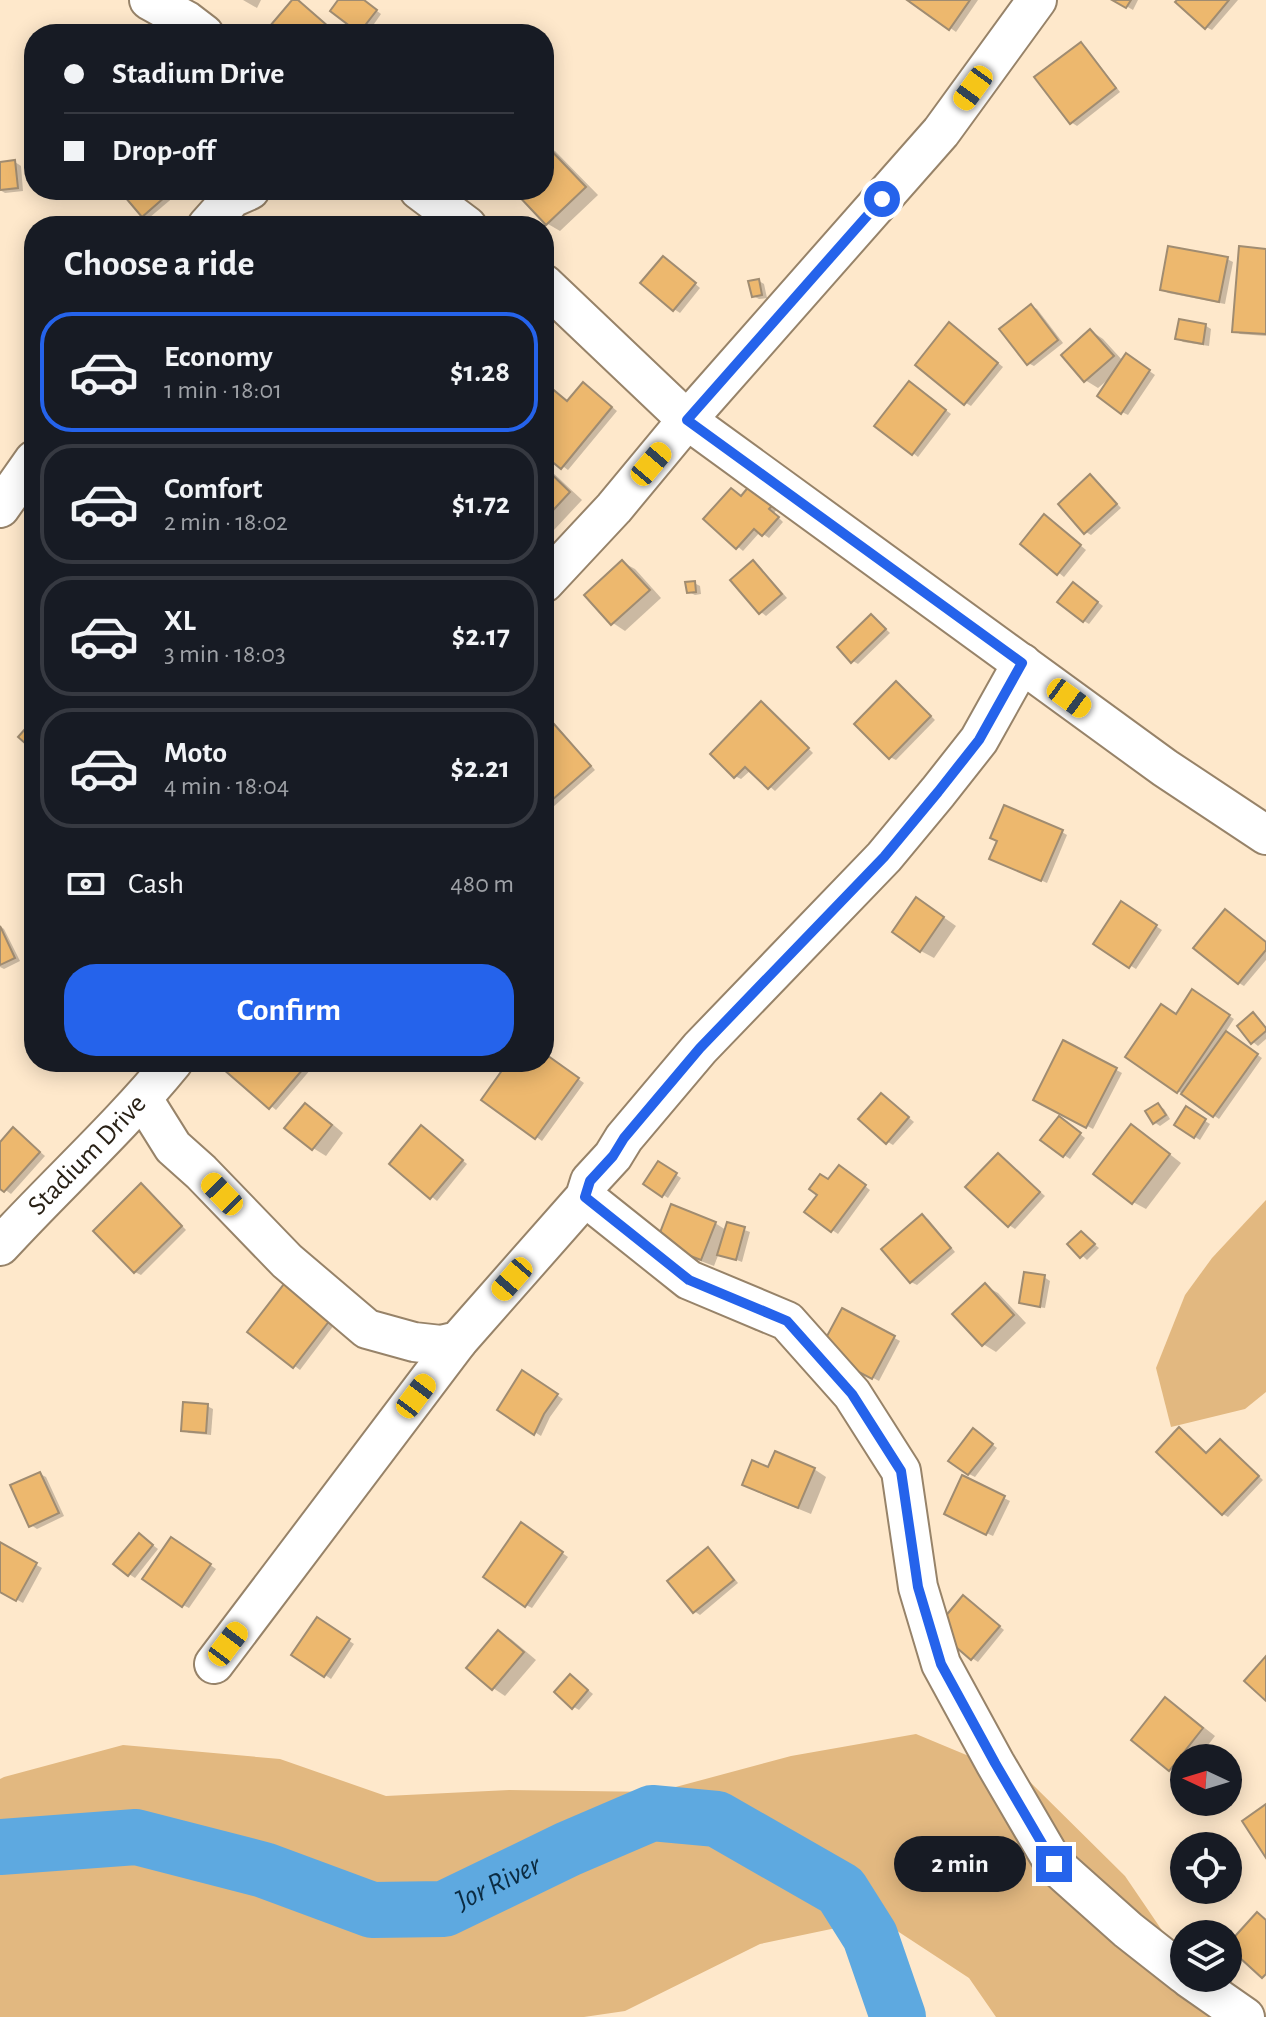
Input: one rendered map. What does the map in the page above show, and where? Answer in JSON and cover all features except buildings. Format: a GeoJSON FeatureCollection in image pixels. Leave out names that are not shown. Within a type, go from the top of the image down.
{"type":"FeatureCollection","features":[{"type":"Feature","properties":{"kind":"street"},"geometry":{"type":"LineString","coordinates":[[149,0],[191,24]]}},
{"type":"Feature","properties":{"kind":"street"},"geometry":{"type":"LineString","coordinates":[[554,572],[614,508],[687,420],[941,132],[1037,0]]}},
{"type":"Feature","properties":{"kind":"street"},"geometry":{"type":"LineString","coordinates":[[216,216],[230,200]]}},
{"type":"Feature","properties":{"kind":"street"},"geometry":{"type":"LineString","coordinates":[[432,200],[454,216]]}},
{"type":"Feature","properties":{"kind":"street"},"geometry":{"type":"LineString","coordinates":[[554,294],[687,420],[1165,768],[1266,835]]}},
{"type":"Feature","properties":{"kind":"street"},"geometry":{"type":"LineString","coordinates":[[0,508],[24,474]]}},
{"type":"Feature","properties":{"kind":"street"},"geometry":{"type":"LineString","coordinates":[[214,1664],[458,1341],[585,1197],[590,1181],[613,1156],[624,1138],[700,1048],[884,857],[938,792],[979,740],[1022,663]]}},
{"type":"Feature","properties":{"kind":"street","name":"Stadium Drive"},"geometry":{"type":"LineString","coordinates":[[0,1246],[143,1099],[165,1072]]}},
{"type":"Feature","properties":{"kind":"street"},"geometry":{"type":"LineString","coordinates":[[143,1099],[173,1147],[287,1261],[367,1329],[414,1342],[441,1345],[458,1341]]}},
{"type":"Feature","properties":{"kind":"street"},"geometry":{"type":"LineString","coordinates":[[585,1197],[689,1280],[787,1321],[852,1394],[901,1471],[918,1587],[941,1664],[995,1763],[1054,1864],[1170,1963]]}},
{"type":"Feature","properties":{"kind":"street"},"geometry":{"type":"LineString","coordinates":[[1209,1992],[1245,2017]]}},
{"type":"Feature","properties":{"kind":"shaded area"},"geometry":{"type":"Polygon","coordinates":[[[1266,1200],[1266,1392],[1245,1409],[1171,1427],[1156,1368],[1185,1295],[1212,1258],[1266,1200]]]}},
{"type":"Feature","properties":{"kind":"shaded area"},"geometry":{"type":"Polygon","coordinates":[[[916,1734],[1029,1781],[1125,1876],[1170,1942],[1170,1992],[1204,1992],[1221,2017],[996,2017],[969,1978],[879,1919],[760,1944],[625,2011],[584,2017],[0,2017],[0,1779],[4,1777],[123,1745],[280,1759],[386,1796],[509,1790],[657,1792],[791,1756],[916,1734]]]}},
{"type":"Feature","properties":{"kind":"waterway","name":"Jor River"},"geometry":{"type":"LineString","coordinates":[[0,1847],[136,1837],[264,1870],[372,1910],[444,1909],[568,1849],[652,1813],[717,1819],[841,1890],[870,1936],[898,2017]]}},
{"type":"Feature","properties":{"kind":"route"},"geometry":{"type":"LineString","coordinates":[[882,199],[687,420],[1022,663],[979,740],[938,792],[884,857],[700,1048],[590,1181],[585,1197],[689,1280],[787,1321],[852,1394],[901,1471],[918,1587],[941,1664],[1054,1864]]}}]}
